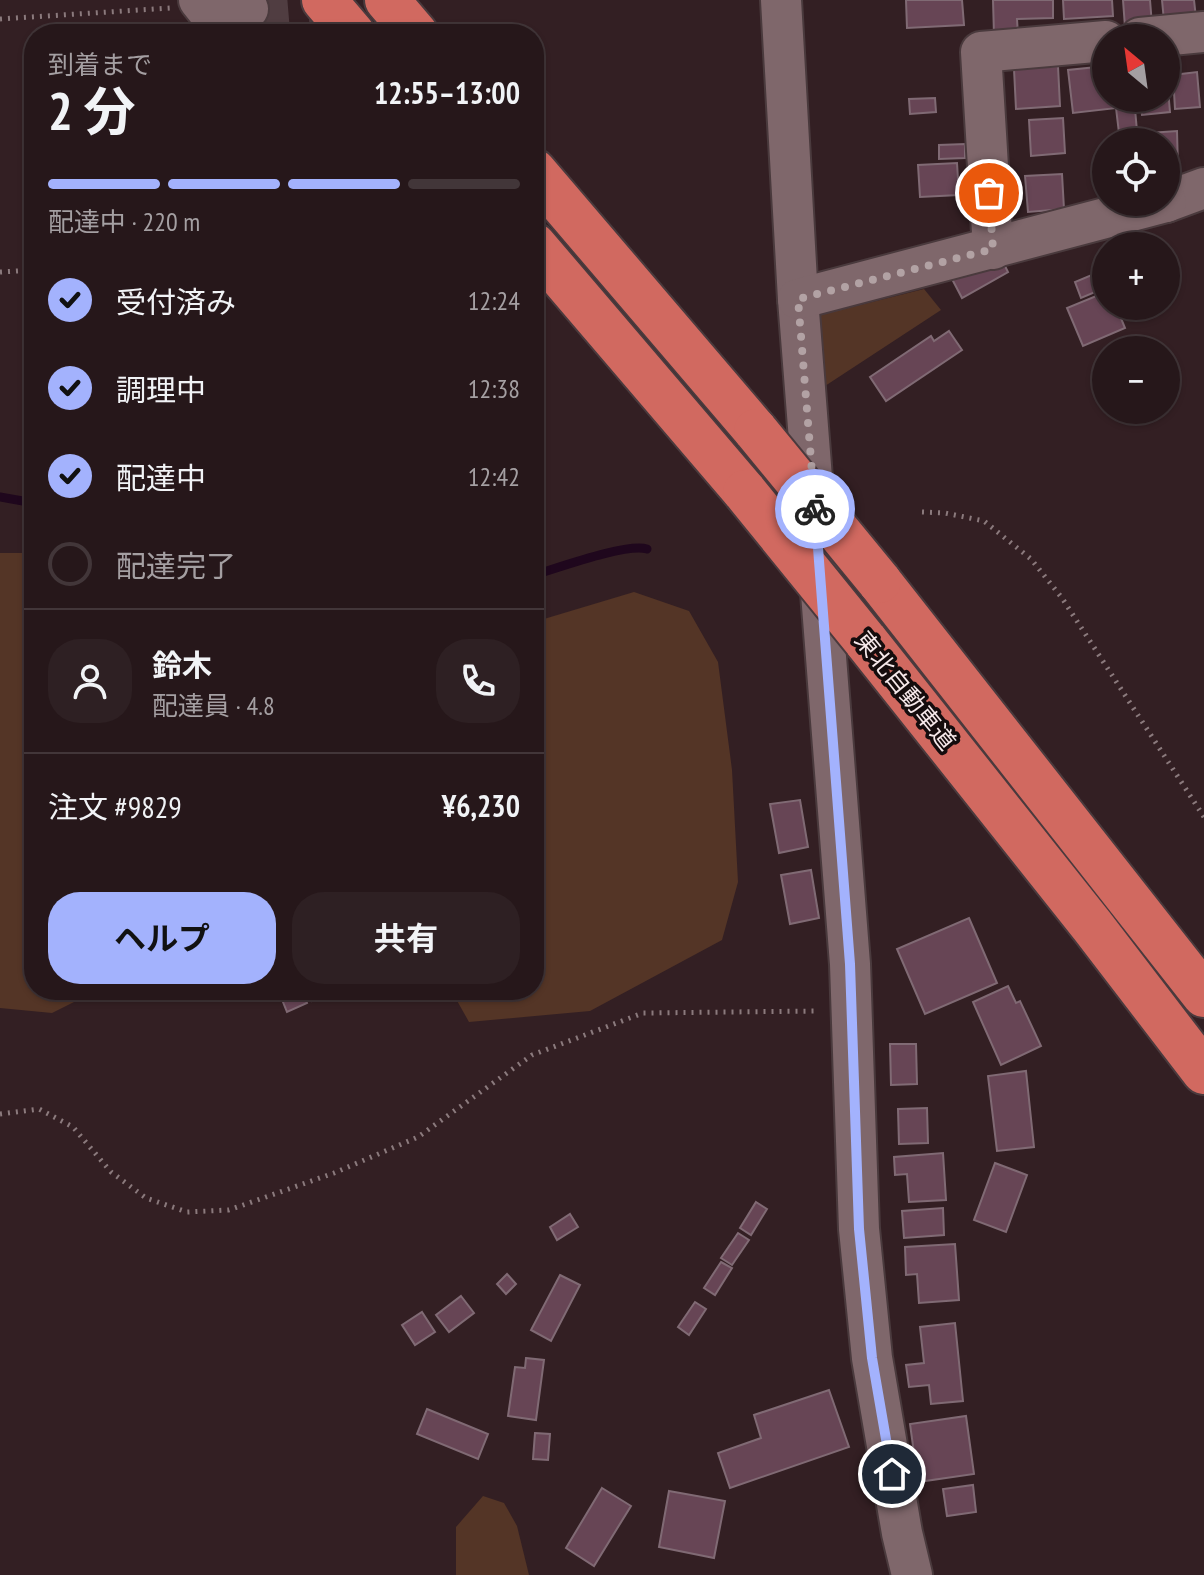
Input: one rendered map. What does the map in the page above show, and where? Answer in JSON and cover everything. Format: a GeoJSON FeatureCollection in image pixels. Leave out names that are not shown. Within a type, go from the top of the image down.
{"type":"FeatureCollection","features":[{"type":"Feature","properties":{"kind":"highway"},"geometry":{"type":"LineString","coordinates":[[324,0],[344,24]]}},
{"type":"Feature","properties":{"kind":"highway"},"geometry":{"type":"LineString","coordinates":[[387,0],[407,24]]}},
{"type":"Feature","properties":{"kind":"highway","name":"東北自動車道"},"geometry":{"type":"LineString","coordinates":[[544,183],[756,431],[879,581],[1204,995]]}},
{"type":"Feature","properties":{"kind":"highway","name":"東北自動車道"},"geometry":{"type":"LineString","coordinates":[[544,257],[745,492],[865,640],[1204,1072]]}},
{"type":"Feature","properties":{"kind":"street"},"geometry":{"type":"LineString","coordinates":[[781,0],[798,299],[850,964],[859,1229],[871,1344],[902,1533],[912,1575]]}},
{"type":"Feature","properties":{"kind":"street"},"geometry":{"type":"LineString","coordinates":[[203,5],[248,9]]}},
{"type":"Feature","properties":{"kind":"street"},"geometry":{"type":"LineString","coordinates":[[1180,34],[1204,32]]}},
{"type":"Feature","properties":{"kind":"street"},"geometry":{"type":"LineString","coordinates":[[993,249],[981,52],[1092,42]]}},
{"type":"Feature","properties":{"kind":"street"},"geometry":{"type":"LineString","coordinates":[[1180,197],[1204,188]]}},
{"type":"Feature","properties":{"kind":"street"},"geometry":{"type":"LineString","coordinates":[[798,299],[1114,216]]}},
{"type":"Feature","properties":{"kind":"path"},"geometry":{"type":"LineString","coordinates":[[0,19],[203,5]]}},
{"type":"Feature","properties":{"kind":"path"},"geometry":{"type":"LineString","coordinates":[[0,272],[24,271]]}},
{"type":"Feature","properties":{"kind":"path"},"geometry":{"type":"LineString","coordinates":[[922,512],[984,521],[1031,559],[1062,598],[1204,817]]}},
{"type":"Feature","properties":{"kind":"path"},"geometry":{"type":"LineString","coordinates":[[0,1114],[39,1109],[73,1127],[111,1172],[146,1198],[187,1212],[229,1210],[334,1173],[418,1137],[532,1055],[643,1013],[725,1010],[851,1012]]}},
{"type":"Feature","properties":{"kind":"shaded area"},"geometry":{"type":"Polygon","coordinates":[[[924,289],[941,310],[825,386],[816,316],[924,289]]]}},
{"type":"Feature","properties":{"kind":"shaded area"},"geometry":{"type":"Polygon","coordinates":[[[0,553],[24,553],[24,1000],[78,1000],[52,1013],[0,1008],[0,553]]]}},
{"type":"Feature","properties":{"kind":"shaded area"},"geometry":{"type":"Polygon","coordinates":[[[634,592],[689,611],[718,662],[732,770],[738,882],[722,940],[590,1011],[469,1022],[457,1000],[544,1000],[544,619],[634,592]]]}},
{"type":"Feature","properties":{"kind":"shaded area"},"geometry":{"type":"Polygon","coordinates":[[[483,1496],[504,1503],[517,1526],[529,1575],[456,1575],[456,1527],[483,1496]]]}},
{"type":"Feature","properties":{"kind":"building"},"geometry":{"type":"Polygon","coordinates":[[[906,0],[962,0],[964,25],[907,28],[906,0]]]}},
{"type":"Feature","properties":{"kind":"building"},"geometry":{"type":"Polygon","coordinates":[[[993,0],[1053,0],[1053,18],[1017,19],[1018,35],[994,35],[993,0]]]}},
{"type":"Feature","properties":{"kind":"building"},"geometry":{"type":"Polygon","coordinates":[[[1063,0],[1112,0],[1113,16],[1064,19],[1063,0]]]}},
{"type":"Feature","properties":{"kind":"building"},"geometry":{"type":"Polygon","coordinates":[[[1123,0],[1150,0],[1152,24],[1125,24],[1123,0]]]}},
{"type":"Feature","properties":{"kind":"building"},"geometry":{"type":"Polygon","coordinates":[[[1162,0],[1194,0],[1196,18],[1164,21],[1162,0]]]}},
{"type":"Feature","properties":{"kind":"building"},"geometry":{"type":"Polygon","coordinates":[[[1058,66],[1060,106],[1016,109],[1014,69],[1058,66]]]}},
{"type":"Feature","properties":{"kind":"building"},"geometry":{"type":"Polygon","coordinates":[[[1092,67],[1092,111],[1073,113],[1068,70],[1092,67]]]}},
{"type":"Feature","properties":{"kind":"building"},"geometry":{"type":"Polygon","coordinates":[[[1197,72],[1200,107],[1180,109],[1180,74],[1197,72]]]}},
{"type":"Feature","properties":{"kind":"building"},"geometry":{"type":"Polygon","coordinates":[[[935,98],[936,112],[910,114],[909,99],[935,98]]]}},
{"type":"Feature","properties":{"kind":"building"},"geometry":{"type":"Polygon","coordinates":[[[1116,112],[1135,112],[1137,128],[1118,128],[1116,112]]]}},
{"type":"Feature","properties":{"kind":"building"},"geometry":{"type":"Polygon","coordinates":[[[1142,112],[1170,112],[1142,115],[1142,112]]]}},
{"type":"Feature","properties":{"kind":"building"},"geometry":{"type":"Polygon","coordinates":[[[1063,118],[1065,153],[1031,156],[1029,120],[1063,118]]]}},
{"type":"Feature","properties":{"kind":"building"},"geometry":{"type":"Polygon","coordinates":[[[965,144],[965,158],[939,159],[939,145],[965,144]]]}},
{"type":"Feature","properties":{"kind":"building"},"geometry":{"type":"Polygon","coordinates":[[[957,163],[959,195],[920,197],[918,165],[957,163]]]}},
{"type":"Feature","properties":{"kind":"building"},"geometry":{"type":"Polygon","coordinates":[[[1062,174],[1064,209],[1028,212],[1025,176],[1062,174]]]}},
{"type":"Feature","properties":{"kind":"building"},"geometry":{"type":"Polygon","coordinates":[[[1002,260],[1008,272],[962,298],[951,277],[1002,260]]]}},
{"type":"Feature","properties":{"kind":"building"},"geometry":{"type":"Polygon","coordinates":[[[1092,275],[1092,293],[1081,298],[1075,282],[1092,275]]]}},
{"type":"Feature","properties":{"kind":"building"},"geometry":{"type":"Polygon","coordinates":[[[1092,298],[1092,320],[1122,320],[1125,328],[1106,336],[1092,336],[1092,342],[1083,346],[1067,308],[1092,298]]]}},
{"type":"Feature","properties":{"kind":"building"},"geometry":{"type":"Polygon","coordinates":[[[949,331],[962,350],[886,401],[870,377],[931,336],[934,341],[949,331]]]}},
{"type":"Feature","properties":{"kind":"building"},"geometry":{"type":"Polygon","coordinates":[[[800,800],[808,847],[779,853],[770,804],[800,800]]]}},
{"type":"Feature","properties":{"kind":"building"},"geometry":{"type":"Polygon","coordinates":[[[811,870],[819,918],[790,924],[781,875],[811,870]]]}},
{"type":"Feature","properties":{"kind":"building"},"geometry":{"type":"Polygon","coordinates":[[[969,918],[997,983],[925,1014],[897,949],[969,918]]]}},
{"type":"Feature","properties":{"kind":"building"},"geometry":{"type":"Polygon","coordinates":[[[1008,986],[1016,1003],[1020,1001],[1041,1046],[1001,1065],[973,1002],[1008,986]]]}},
{"type":"Feature","properties":{"kind":"building"},"geometry":{"type":"Polygon","coordinates":[[[282,1000],[306,1000],[307,1003],[287,1012],[282,1000]]]}},
{"type":"Feature","properties":{"kind":"building"},"geometry":{"type":"Polygon","coordinates":[[[890,1044],[916,1044],[917,1084],[891,1085],[890,1044]]]}},
{"type":"Feature","properties":{"kind":"building"},"geometry":{"type":"Polygon","coordinates":[[[1026,1071],[1034,1147],[997,1151],[988,1076],[1026,1071]]]}},
{"type":"Feature","properties":{"kind":"building"},"geometry":{"type":"Polygon","coordinates":[[[927,1108],[928,1143],[899,1144],[898,1109],[927,1108]]]}},
{"type":"Feature","properties":{"kind":"building"},"geometry":{"type":"Polygon","coordinates":[[[943,1153],[946,1200],[909,1202],[907,1174],[895,1175],[894,1157],[943,1153]]]}},
{"type":"Feature","properties":{"kind":"building"},"geometry":{"type":"Polygon","coordinates":[[[995,1163],[1027,1175],[1006,1232],[974,1220],[995,1163]]]}},
{"type":"Feature","properties":{"kind":"building"},"geometry":{"type":"Polygon","coordinates":[[[756,1202],[767,1209],[751,1235],[740,1228],[756,1202]]]}},
{"type":"Feature","properties":{"kind":"building"},"geometry":{"type":"Polygon","coordinates":[[[943,1208],[944,1235],[904,1238],[902,1211],[943,1208]]]}},
{"type":"Feature","properties":{"kind":"building"},"geometry":{"type":"Polygon","coordinates":[[[570,1214],[578,1227],[557,1240],[550,1227],[570,1214]]]}},
{"type":"Feature","properties":{"kind":"building"},"geometry":{"type":"Polygon","coordinates":[[[738,1233],[749,1240],[732,1265],[721,1258],[738,1233]]]}},
{"type":"Feature","properties":{"kind":"building"},"geometry":{"type":"Polygon","coordinates":[[[955,1244],[959,1300],[919,1303],[917,1274],[906,1275],[905,1247],[955,1244]]]}},
{"type":"Feature","properties":{"kind":"building"},"geometry":{"type":"Polygon","coordinates":[[[721,1262],[732,1268],[715,1295],[704,1288],[721,1262]]]}},
{"type":"Feature","properties":{"kind":"building"},"geometry":{"type":"Polygon","coordinates":[[[507,1274],[516,1284],[506,1294],[497,1284],[507,1274]]]}},
{"type":"Feature","properties":{"kind":"building"},"geometry":{"type":"Polygon","coordinates":[[[560,1275],[580,1285],[551,1341],[531,1330],[560,1275]]]}},
{"type":"Feature","properties":{"kind":"building"},"geometry":{"type":"Polygon","coordinates":[[[461,1296],[474,1313],[449,1332],[436,1315],[461,1296]]]}},
{"type":"Feature","properties":{"kind":"building"},"geometry":{"type":"Polygon","coordinates":[[[695,1302],[706,1309],[689,1335],[678,1327],[695,1302]]]}},
{"type":"Feature","properties":{"kind":"building"},"geometry":{"type":"Polygon","coordinates":[[[422,1312],[435,1332],[415,1345],[402,1325],[422,1312]]]}},
{"type":"Feature","properties":{"kind":"building"},"geometry":{"type":"Polygon","coordinates":[[[955,1323],[963,1401],[931,1404],[929,1385],[909,1387],[906,1365],[924,1363],[920,1327],[955,1323]]]}},
{"type":"Feature","properties":{"kind":"building"},"geometry":{"type":"Polygon","coordinates":[[[526,1358],[544,1360],[536,1420],[508,1416],[515,1367],[525,1368],[526,1358]]]}},
{"type":"Feature","properties":{"kind":"building"},"geometry":{"type":"Polygon","coordinates":[[[829,1390],[849,1447],[730,1488],[718,1453],[761,1438],[754,1415],[829,1390]]]}},
{"type":"Feature","properties":{"kind":"building"},"geometry":{"type":"Polygon","coordinates":[[[427,1409],[488,1434],[478,1459],[417,1434],[427,1409]]]}},
{"type":"Feature","properties":{"kind":"building"},"geometry":{"type":"Polygon","coordinates":[[[966,1416],[974,1474],[918,1482],[910,1424],[966,1416]]]}},
{"type":"Feature","properties":{"kind":"building"},"geometry":{"type":"Polygon","coordinates":[[[535,1433],[550,1434],[548,1460],[533,1459],[535,1433]]]}},
{"type":"Feature","properties":{"kind":"building"},"geometry":{"type":"Polygon","coordinates":[[[973,1485],[976,1512],[947,1516],[943,1489],[973,1485]]]}},
{"type":"Feature","properties":{"kind":"building"},"geometry":{"type":"Polygon","coordinates":[[[602,1488],[631,1506],[594,1566],[566,1548],[602,1488]]]}},
{"type":"Feature","properties":{"kind":"building"},"geometry":{"type":"Polygon","coordinates":[[[669,1491],[725,1501],[714,1558],[659,1547],[669,1491]]]}},
{"type":"Feature","properties":{"kind":"waterway"},"geometry":{"type":"LineString","coordinates":[[0,497],[24,501]]}},
{"type":"Feature","properties":{"kind":"waterway"},"geometry":{"type":"LineString","coordinates":[[544,572],[608,553],[647,549]]}},
{"type":"Feature","properties":{"kind":"tunnel"},"geometry":{"type":"LineString","coordinates":[[248,9],[356,0]]}},
{"type":"Feature","properties":{"kind":"way so far"},"geometry":{"type":"LineString","coordinates":[[815,509],[798,299],[993,249],[989,193]]}},
{"type":"Feature","properties":{"kind":"route"},"geometry":{"type":"LineString","coordinates":[[815,509],[850,964],[859,1229],[872,1358],[892,1474]]}}]}
